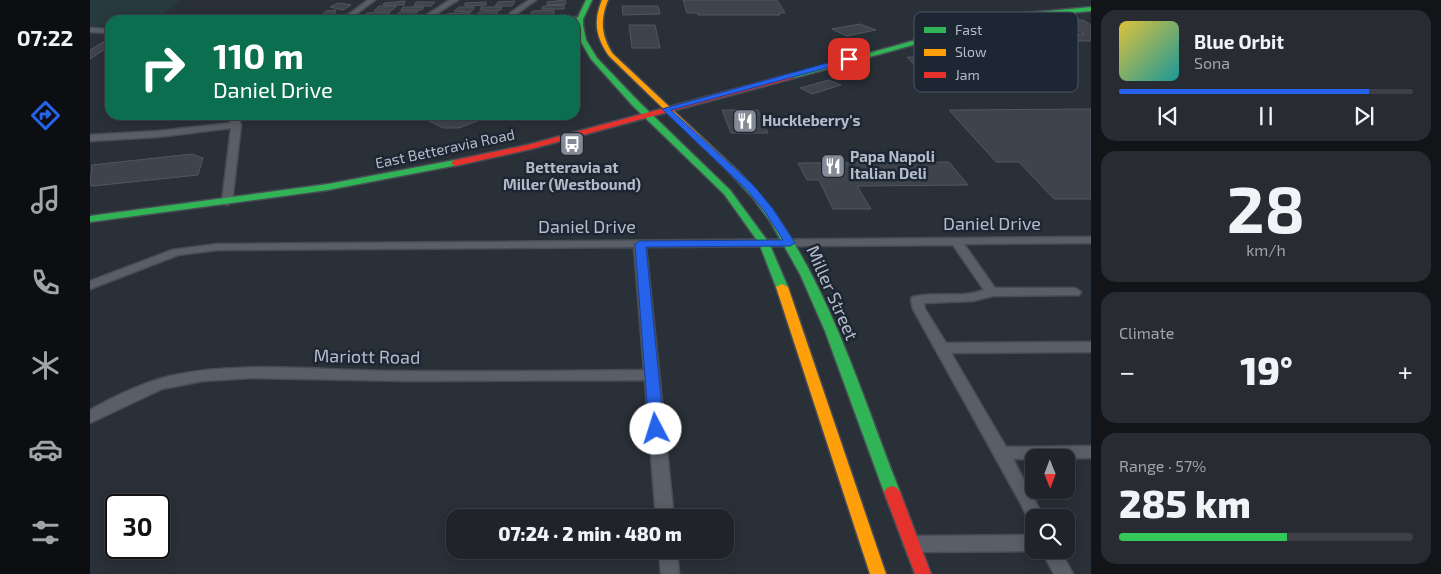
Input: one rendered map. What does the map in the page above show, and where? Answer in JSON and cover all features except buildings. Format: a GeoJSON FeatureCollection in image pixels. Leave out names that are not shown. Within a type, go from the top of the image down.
{"type":"FeatureCollection","features":[{"type":"Feature","properties":{"kind":"main road"},"geometry":{"type":"LineString","coordinates":[[589,0],[580,19],[583,40],[589,51],[635,103],[727,192],[764,243],[786,296],[878,574]]}},
{"type":"Feature","properties":{"kind":"main road","name":"Miller Street"},"geometry":{"type":"LineString","coordinates":[[604,0],[597,20],[599,36],[617,63],[750,188],[770,211],[790,243],[816,292],[923,574]]}},
{"type":"Feature","properties":{"kind":"main road"},"geometry":{"type":"LineString","coordinates":[[998,12],[1091,2]]}},
{"type":"Feature","properties":{"kind":"main road","name":"East Betteravia Road"},"geometry":{"type":"LineString","coordinates":[[1065,12],[1091,9]]}},
{"type":"Feature","properties":{"kind":"main road"},"geometry":{"type":"LineString","coordinates":[[580,19],[589,21],[593,38],[606,48]]}},
{"type":"Feature","properties":{"kind":"main road","name":"East Betteravia Road"},"geometry":{"type":"LineString","coordinates":[[90,219],[328,187],[442,166],[528,147],[914,42]]}},
{"type":"Feature","properties":{"kind":"main road"},"geometry":{"type":"LineString","coordinates":[[849,46],[868,54]]}},
{"type":"Feature","properties":{"kind":"main road"},"geometry":{"type":"LineString","coordinates":[[619,107],[668,94]]}},
{"type":"Feature","properties":{"kind":"street"},"geometry":{"type":"LineString","coordinates":[[351,15],[372,0]]}},
{"type":"Feature","properties":{"kind":"street"},"geometry":{"type":"LineString","coordinates":[[430,15],[455,0]]}},
{"type":"Feature","properties":{"kind":"street"},"geometry":{"type":"LineString","coordinates":[[512,15],[533,0]]}},
{"type":"Feature","properties":{"kind":"street"},"geometry":{"type":"LineString","coordinates":[[90,30],[105,31]]}},
{"type":"Feature","properties":{"kind":"street"},"geometry":{"type":"LineString","coordinates":[[90,138],[158,134],[235,120],[227,202]]}},
{"type":"Feature","properties":{"kind":"street","name":"Daniel Drive"},"geometry":{"type":"LineString","coordinates":[[90,285],[149,261],[195,248],[1091,240]]}},
{"type":"Feature","properties":{"kind":"street"},"geometry":{"type":"LineString","coordinates":[[956,241],[992,292]]}},
{"type":"Feature","properties":{"kind":"street"},"geometry":{"type":"LineString","coordinates":[[640,244],[664,509]]}},
{"type":"Feature","properties":{"kind":"street"},"geometry":{"type":"LineString","coordinates":[[1032,509],[919,309],[917,300],[927,298],[980,298],[992,292],[1075,292]]}},
{"type":"Feature","properties":{"kind":"street"},"geometry":{"type":"LineString","coordinates":[[941,348],[1091,347]]}},
{"type":"Feature","properties":{"kind":"street","name":"Mariott Road"},"geometry":{"type":"LineString","coordinates":[[90,417],[148,389],[178,379],[209,376],[269,374],[469,377],[652,375]]}},
{"type":"Feature","properties":{"kind":"street"},"geometry":{"type":"LineString","coordinates":[[1001,453],[1091,452]]}},
{"type":"Feature","properties":{"kind":"street"},"geometry":{"type":"LineString","coordinates":[[912,544],[1025,543]]}},
{"type":"Feature","properties":{"kind":"street"},"geometry":{"type":"LineString","coordinates":[[669,559],[670,574]]}},
{"type":"Feature","properties":{"kind":"street"},"geometry":{"type":"LineString","coordinates":[[1055,559],[1064,574]]}},
{"type":"Feature","properties":{"kind":"green space"},"geometry":{"type":"Polygon","coordinates":[[[90,0],[180,0],[163,15],[105,15],[105,26],[90,26],[90,0]]]}},
{"type":"Feature","properties":{"kind":"traffic: fast"},"geometry":{"type":"LineString","coordinates":[[589,0],[580,19],[580,25],[583,40],[594,59],[635,103],[727,192],[764,243],[782,287]]}},
{"type":"Feature","properties":{"kind":"traffic: fast"},"geometry":{"type":"LineString","coordinates":[[1059,12],[1091,9]]}},
{"type":"Feature","properties":{"kind":"traffic: fast"},"geometry":{"type":"LineString","coordinates":[[791,76],[914,42]]}},
{"type":"Feature","properties":{"kind":"traffic: fast"},"geometry":{"type":"LineString","coordinates":[[90,219],[328,187],[455,163]]}},
{"type":"Feature","properties":{"kind":"traffic: fast"},"geometry":{"type":"LineString","coordinates":[[735,173],[775,220],[806,274],[831,331],[892,492]]}},
{"type":"Feature","properties":{"kind":"traffic: slow"},"geometry":{"type":"LineString","coordinates":[[605,0],[600,15],[599,28],[600,35],[611,55],[735,173]]}},
{"type":"Feature","properties":{"kind":"traffic: slow"},"geometry":{"type":"LineString","coordinates":[[782,287],[878,574]]}},
{"type":"Feature","properties":{"kind":"traffic: jam"},"geometry":{"type":"LineString","coordinates":[[455,163],[528,147],[791,76]]}},
{"type":"Feature","properties":{"kind":"traffic: jam"},"geometry":{"type":"LineString","coordinates":[[892,492],[923,574]]}},
{"type":"Feature","properties":{"kind":"place","name":"Huckleberry's"},"geometry":{"type":"Point","coordinates":[745,121]}},
{"type":"Feature","properties":{"kind":"place","name":"Betteravia at Miller (Westbound)"},"geometry":{"type":"Point","coordinates":[572,144]}},
{"type":"Feature","properties":{"kind":"place","name":"Papa Napoli Italian Deli"},"geometry":{"type":"Point","coordinates":[833,166]}},
{"type":"Feature","properties":{"kind":"route"},"geometry":{"type":"LineString","coordinates":[[656,429],[640,244],[790,243],[770,211],[750,188],[666,109],[849,59]]}}]}
